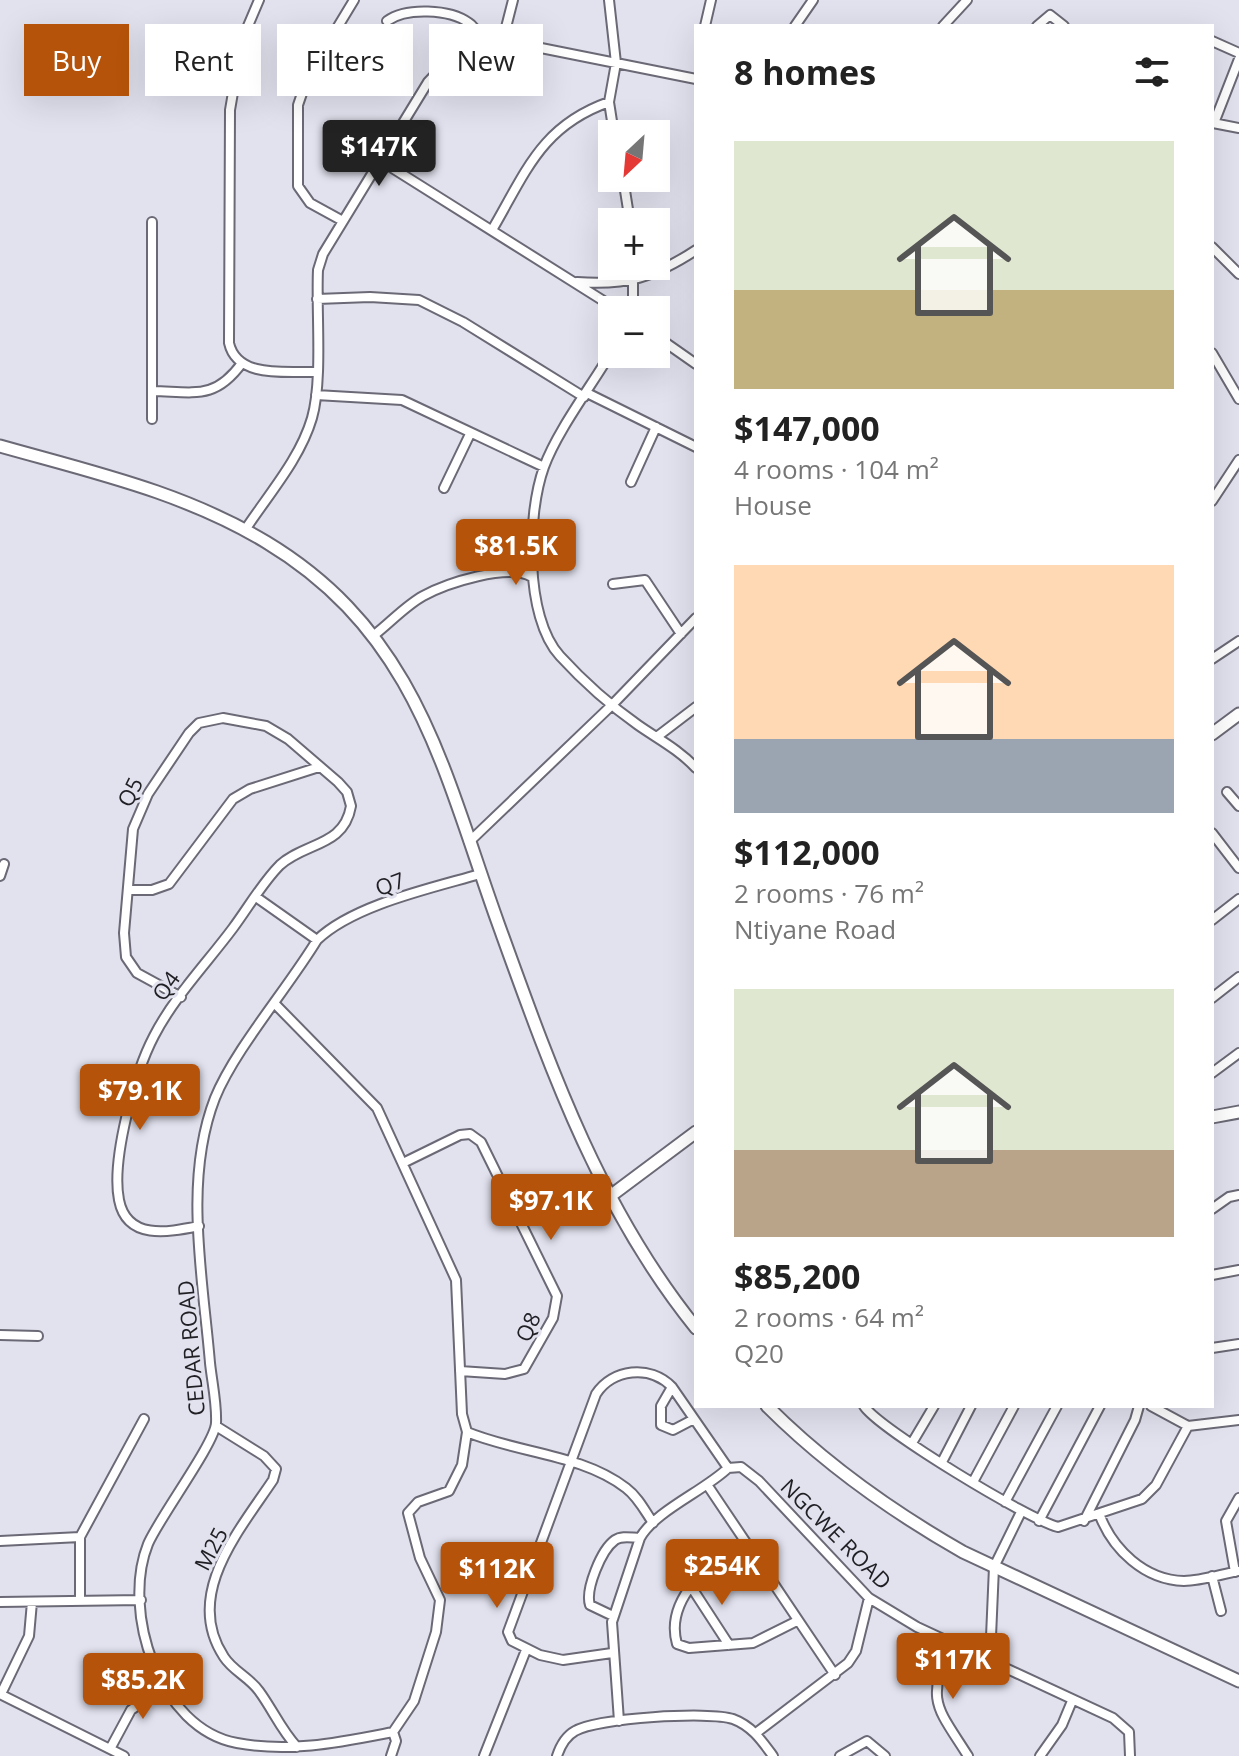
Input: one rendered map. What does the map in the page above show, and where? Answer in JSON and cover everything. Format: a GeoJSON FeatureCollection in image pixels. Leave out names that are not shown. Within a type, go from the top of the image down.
{"type":"FeatureCollection","features":[{"type":"Feature","properties":{"kind":"street"},"geometry":{"type":"LineString","coordinates":[[249,24],[259,0]]}},
{"type":"Feature","properties":{"kind":"street"},"geometry":{"type":"LineString","coordinates":[[341,220],[310,203],[298,186],[298,105],[308,76],[354,0]]}},
{"type":"Feature","properties":{"kind":"street"},"geometry":{"type":"LineString","coordinates":[[507,24],[513,0]]}},
{"type":"Feature","properties":{"kind":"street"},"geometry":{"type":"LineString","coordinates":[[609,0],[616,63],[609,102],[612,120]]}},
{"type":"Feature","properties":{"kind":"street"},"geometry":{"type":"LineString","coordinates":[[705,24],[711,0]]}},
{"type":"Feature","properties":{"kind":"street"},"geometry":{"type":"LineString","coordinates":[[796,24],[813,0]]}},
{"type":"Feature","properties":{"kind":"street"},"geometry":{"type":"LineString","coordinates":[[945,24],[967,0]]}},
{"type":"Feature","properties":{"kind":"street"},"geometry":{"type":"LineString","coordinates":[[387,21],[407,11],[461,19],[472,24]]}},
{"type":"Feature","properties":{"kind":"street"},"geometry":{"type":"LineString","coordinates":[[1039,24],[1050,15],[1061,24]]}},
{"type":"Feature","properties":{"kind":"street"},"geometry":{"type":"LineString","coordinates":[[1214,42],[1239,56],[1214,120]]}},
{"type":"Feature","properties":{"kind":"street"},"geometry":{"type":"LineString","coordinates":[[543,50],[694,76]]}},
{"type":"Feature","properties":{"kind":"street"},"geometry":{"type":"LineString","coordinates":[[245,530],[296,453],[311,422],[316,395],[320,261],[341,220],[429,81]]}},
{"type":"Feature","properties":{"kind":"street"},"geometry":{"type":"LineString","coordinates":[[233,96],[228,148],[227,323],[230,350],[242,363],[261,370],[316,372]]}},
{"type":"Feature","properties":{"kind":"street"},"geometry":{"type":"LineString","coordinates":[[492,230],[552,133],[575,117],[609,102]]}},
{"type":"Feature","properties":{"kind":"street"},"geometry":{"type":"LineString","coordinates":[[1214,123],[1239,128]]}},
{"type":"Feature","properties":{"kind":"street"},"geometry":{"type":"LineString","coordinates":[[378,159],[598,298]]}},
{"type":"Feature","properties":{"kind":"street"},"geometry":{"type":"LineString","coordinates":[[152,222],[152,419]]}},
{"type":"Feature","properties":{"kind":"street"},"geometry":{"type":"LineString","coordinates":[[1214,249],[1239,274]]}},
{"type":"Feature","properties":{"kind":"street"},"geometry":{"type":"LineString","coordinates":[[670,267],[694,251]]}},
{"type":"Feature","properties":{"kind":"street"},"geometry":{"type":"LineString","coordinates":[[573,282],[614,280]]}},
{"type":"Feature","properties":{"kind":"street"},"geometry":{"type":"LineString","coordinates":[[317,299],[370,297],[419,300],[432,305],[586,395],[694,446]]}},
{"type":"Feature","properties":{"kind":"street"},"geometry":{"type":"LineString","coordinates":[[670,346],[694,363]]}},
{"type":"Feature","properties":{"kind":"street"},"geometry":{"type":"LineString","coordinates":[[1214,356],[1239,399]]}},
{"type":"Feature","properties":{"kind":"street"},"geometry":{"type":"LineString","coordinates":[[153,391],[210,392],[222,386],[242,363]]}},
{"type":"Feature","properties":{"kind":"street"},"geometry":{"type":"LineString","coordinates":[[602,368],[544,467],[536,511],[532,577],[536,607],[549,642],[613,704],[694,766]]}},
{"type":"Feature","properties":{"kind":"street"},"geometry":{"type":"LineString","coordinates":[[316,395],[402,400],[544,467]]}},
{"type":"Feature","properties":{"kind":"street"},"geometry":{"type":"LineString","coordinates":[[631,482],[656,427]]}},
{"type":"Feature","properties":{"kind":"street"},"geometry":{"type":"LineString","coordinates":[[444,488],[470,434]]}},
{"type":"Feature","properties":{"kind":"street"},"geometry":{"type":"LineString","coordinates":[[0,446],[151,487],[245,530],[298,564],[373,636],[395,665],[425,719],[564,1102],[609,1197],[642,1256],[694,1325]]}},
{"type":"Feature","properties":{"kind":"street"},"geometry":{"type":"LineString","coordinates":[[1214,498],[1239,460]]}},
{"type":"Feature","properties":{"kind":"street"},"geometry":{"type":"LineString","coordinates":[[373,636],[428,594],[484,575],[512,571],[532,577]]}},
{"type":"Feature","properties":{"kind":"street"},"geometry":{"type":"LineString","coordinates":[[613,584],[645,580],[681,634]]}},
{"type":"Feature","properties":{"kind":"street"},"geometry":{"type":"LineString","coordinates":[[469,842],[613,704],[694,620]]}},
{"type":"Feature","properties":{"kind":"street"},"geometry":{"type":"LineString","coordinates":[[1214,658],[1239,641]]}},
{"type":"Feature","properties":{"kind":"street"},"geometry":{"type":"LineString","coordinates":[[658,736],[694,709]]}},
{"type":"Feature","properties":{"kind":"street"},"geometry":{"type":"LineString","coordinates":[[1214,733],[1239,714]]}},
{"type":"Feature","properties":{"kind":"street","name":"Q5"},"geometry":{"type":"LineString","coordinates":[[181,997],[144,979],[130,965],[124,933],[133,829],[141,807],[166,764],[199,723],[223,718],[266,726],[319,767]]}},
{"type":"Feature","properties":{"kind":"street"},"geometry":{"type":"LineString","coordinates":[[128,890],[152,890],[169,884],[240,794],[319,767]]}},
{"type":"Feature","properties":{"kind":"street","name":"Q4"},"geometry":{"type":"LineString","coordinates":[[199,1226],[158,1233],[144,1231],[123,1214],[117,1188],[122,1138],[149,1046],[181,997],[283,863],[318,847],[337,833],[346,821],[351,806],[347,792],[319,767]]}},
{"type":"Feature","properties":{"kind":"street"},"geometry":{"type":"LineString","coordinates":[[1227,792],[1239,806]]}},
{"type":"Feature","properties":{"kind":"street"},"geometry":{"type":"LineString","coordinates":[[1214,836],[1239,868]]}},
{"type":"Feature","properties":{"kind":"street"},"geometry":{"type":"LineString","coordinates":[[0,876],[4,864]]}},
{"type":"Feature","properties":{"kind":"street","name":"Q7"},"geometry":{"type":"LineString","coordinates":[[317,940],[353,917],[480,874]]}},
{"type":"Feature","properties":{"kind":"street"},"geometry":{"type":"LineString","coordinates":[[256,897],[317,940]]}},
{"type":"Feature","properties":{"kind":"street"},"geometry":{"type":"LineString","coordinates":[[1214,918],[1239,899]]}},
{"type":"Feature","properties":{"kind":"street","name":"CEDAR ROAD"},"geometry":{"type":"LineString","coordinates":[[317,940],[227,1077],[211,1110],[202,1155],[199,1226],[216,1426],[148,1545],[141,1600],[145,1650],[185,1714],[240,1744],[330,1746],[393,1732]]}},
{"type":"Feature","properties":{"kind":"street"},"geometry":{"type":"LineString","coordinates":[[1214,996],[1239,977]]}},
{"type":"Feature","properties":{"kind":"street"},"geometry":{"type":"LineString","coordinates":[[276,1005],[364,1092],[405,1162],[456,1280],[462,1414],[467,1432],[462,1465],[449,1491],[418,1502],[408,1513],[420,1558],[440,1600],[436,1632],[414,1701],[393,1732],[396,1741],[391,1756]]}},
{"type":"Feature","properties":{"kind":"street"},"geometry":{"type":"LineString","coordinates":[[1214,1072],[1239,1053]]}},
{"type":"Feature","properties":{"kind":"street"},"geometry":{"type":"LineString","coordinates":[[1214,1117],[1239,1112]]}},
{"type":"Feature","properties":{"kind":"street"},"geometry":{"type":"LineString","coordinates":[[609,1197],[694,1133]]}},
{"type":"Feature","properties":{"kind":"street","name":"Q8"},"geometry":{"type":"LineString","coordinates":[[405,1162],[460,1135],[476,1137],[488,1152],[557,1296],[553,1318],[524,1369],[505,1374],[460,1371]]}},
{"type":"Feature","properties":{"kind":"street"},"geometry":{"type":"LineString","coordinates":[[1214,1208],[1229,1197],[1239,1195]]}},
{"type":"Feature","properties":{"kind":"street"},"geometry":{"type":"LineString","coordinates":[[1214,1275],[1239,1270]]}},
{"type":"Feature","properties":{"kind":"street"},"geometry":{"type":"LineString","coordinates":[[0,1335],[38,1336]]}},
{"type":"Feature","properties":{"kind":"street"},"geometry":{"type":"LineString","coordinates":[[1214,1348],[1239,1344]]}},
{"type":"Feature","properties":{"kind":"street"},"geometry":{"type":"LineString","coordinates":[[612,1653],[563,1660],[526,1650],[512,1641],[508,1626],[596,1394],[606,1381],[634,1372],[655,1375],[672,1387],[728,1468],[708,1486],[653,1523],[640,1538],[613,1616],[612,1653],[619,1721]]}},
{"type":"Feature","properties":{"kind":"street"},"geometry":{"type":"LineString","coordinates":[[672,1387],[661,1406],[661,1425],[673,1430],[694,1419]]}},
{"type":"Feature","properties":{"kind":"street"},"geometry":{"type":"LineString","coordinates":[[686,1408],[694,1402]]}},
{"type":"Feature","properties":{"kind":"street"},"geometry":{"type":"LineString","coordinates":[[769,1408],[831,1465],[890,1509],[994,1567],[1239,1681]]}},
{"type":"Feature","properties":{"kind":"street"},"geometry":{"type":"LineString","coordinates":[[866,1408],[883,1426],[1021,1512],[1058,1527],[1100,1516],[1150,1492],[1188,1426]]}},
{"type":"Feature","properties":{"kind":"street"},"geometry":{"type":"LineString","coordinates":[[912,1443],[933,1408]]}},
{"type":"Feature","properties":{"kind":"street"},"geometry":{"type":"LineString","coordinates":[[942,1462],[970,1408]]}},
{"type":"Feature","properties":{"kind":"street"},"geometry":{"type":"LineString","coordinates":[[973,1482],[1013,1408]]}},
{"type":"Feature","properties":{"kind":"street"},"geometry":{"type":"LineString","coordinates":[[1005,1502],[1056,1408]]}},
{"type":"Feature","properties":{"kind":"street"},"geometry":{"type":"LineString","coordinates":[[1039,1521],[1099,1408]]}},
{"type":"Feature","properties":{"kind":"street"},"geometry":{"type":"LineString","coordinates":[[1084,1521],[1138,1408]]}},
{"type":"Feature","properties":{"kind":"street"},"geometry":{"type":"LineString","coordinates":[[1155,1408],[1188,1426],[1239,1420]]}},
{"type":"Feature","properties":{"kind":"street"},"geometry":{"type":"LineString","coordinates":[[80,1600],[80,1537],[144,1419]]}},
{"type":"Feature","properties":{"kind":"street","name":"M25"},"geometry":{"type":"LineString","coordinates":[[216,1426],[264,1456],[276,1469],[273,1480],[213,1581],[207,1606],[210,1630],[228,1663],[258,1689],[278,1725],[297,1747]]}},
{"type":"Feature","properties":{"kind":"street"},"geometry":{"type":"LineString","coordinates":[[467,1432],[570,1462],[629,1490],[653,1523]]}},
{"type":"Feature","properties":{"kind":"street","name":"NGCWE ROAD"},"geometry":{"type":"LineString","coordinates":[[728,1468],[741,1467],[759,1481],[869,1598],[950,1643],[1113,1718],[1124,1726],[1132,1738],[1130,1756]]}},
{"type":"Feature","properties":{"kind":"street"},"geometry":{"type":"LineString","coordinates":[[708,1486],[835,1675]]}},
{"type":"Feature","properties":{"kind":"street"},"geometry":{"type":"LineString","coordinates":[[1100,1516],[1115,1547],[1135,1562],[1184,1581],[1237,1571],[1226,1521],[1239,1498]]}},
{"type":"Feature","properties":{"kind":"street"},"geometry":{"type":"LineString","coordinates":[[990,1660],[994,1567],[1021,1512]]}},
{"type":"Feature","properties":{"kind":"street"},"geometry":{"type":"LineString","coordinates":[[0,1541],[80,1537]]}},
{"type":"Feature","properties":{"kind":"street"},"geometry":{"type":"LineString","coordinates":[[613,1616],[590,1605],[589,1591],[612,1543],[620,1538],[640,1538]]}},
{"type":"Feature","properties":{"kind":"street"},"geometry":{"type":"LineString","coordinates":[[744,1541],[721,1556],[690,1585],[674,1629],[677,1644],[689,1648],[767,1638],[797,1621]]}},
{"type":"Feature","properties":{"kind":"street"},"geometry":{"type":"LineString","coordinates":[[1212,1576],[1221,1611]]}},
{"type":"Feature","properties":{"kind":"street"},"geometry":{"type":"LineString","coordinates":[[690,1585],[729,1645]]}},
{"type":"Feature","properties":{"kind":"street"},"geometry":{"type":"LineString","coordinates":[[756,1733],[835,1675],[856,1651],[869,1598]]}},
{"type":"Feature","properties":{"kind":"street"},"geometry":{"type":"LineString","coordinates":[[0,1602],[141,1600]]}},
{"type":"Feature","properties":{"kind":"street"},"geometry":{"type":"LineString","coordinates":[[32,1602],[29,1636],[0,1694],[124,1756]]}},
{"type":"Feature","properties":{"kind":"street"},"geometry":{"type":"LineString","coordinates":[[950,1643],[936,1682],[935,1701],[968,1756]]}},
{"type":"Feature","properties":{"kind":"street"},"geometry":{"type":"LineString","coordinates":[[484,1756],[526,1650]]}},
{"type":"Feature","properties":{"kind":"street"},"geometry":{"type":"LineString","coordinates":[[110,1749],[131,1710],[166,1685]]}},
{"type":"Feature","properties":{"kind":"street"},"geometry":{"type":"LineString","coordinates":[[1040,1756],[1062,1725],[1072,1701]]}},
{"type":"Feature","properties":{"kind":"street"},"geometry":{"type":"LineString","coordinates":[[557,1756],[572,1732],[619,1721],[712,1716],[730,1718],[756,1733],[773,1756]]}},
{"type":"Feature","properties":{"kind":"street"},"geometry":{"type":"LineString","coordinates":[[840,1756],[867,1741],[885,1756]]}}]}
